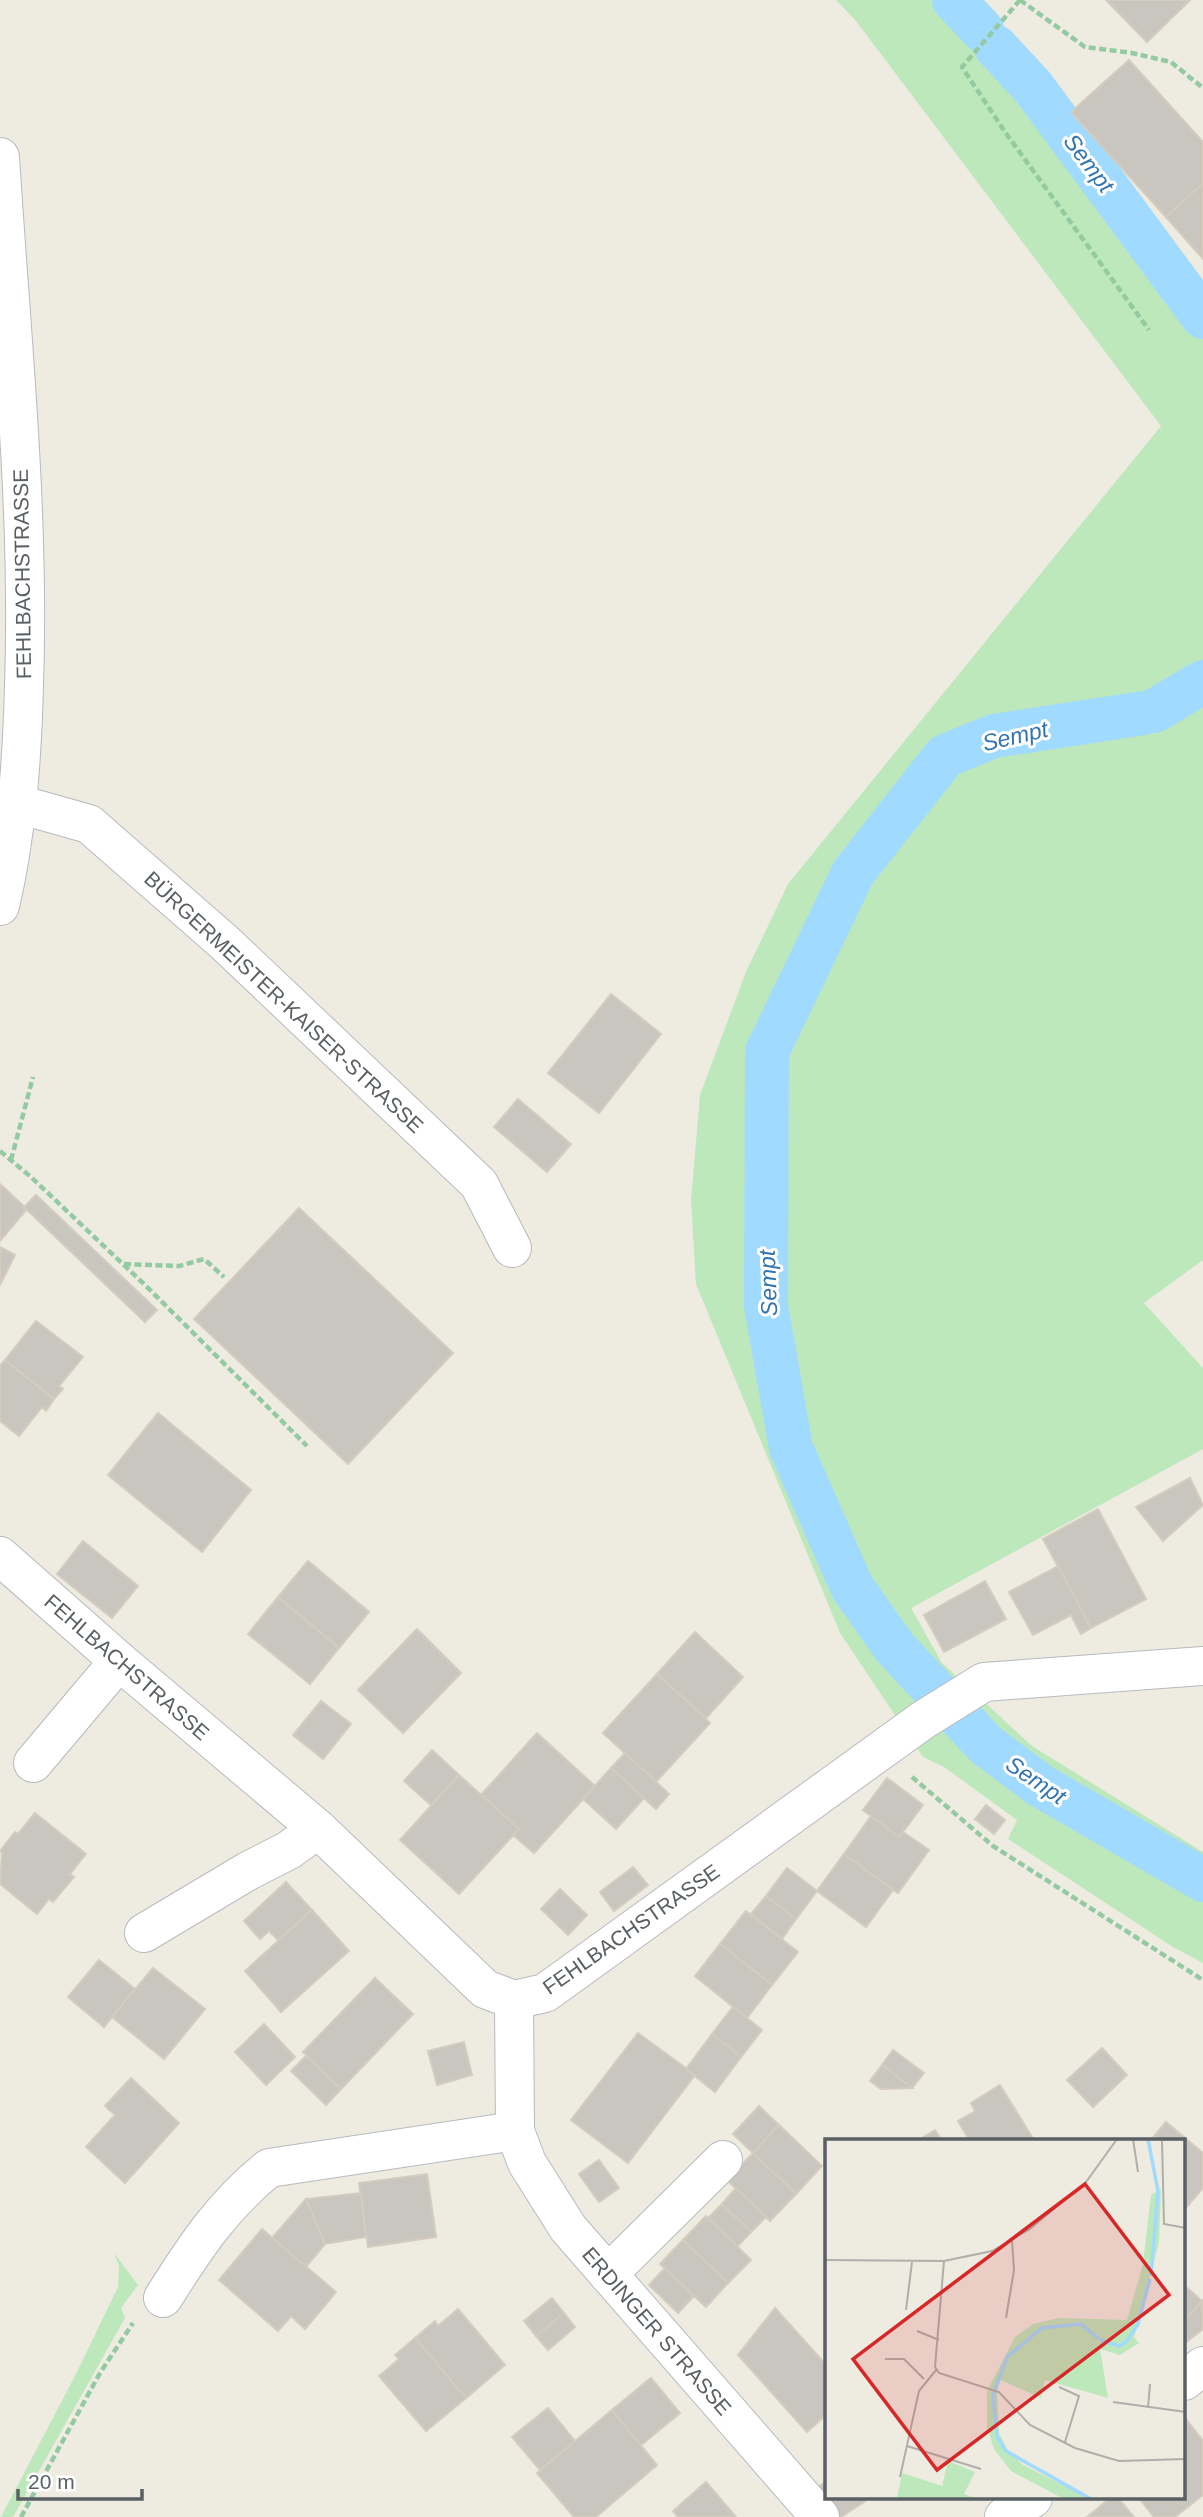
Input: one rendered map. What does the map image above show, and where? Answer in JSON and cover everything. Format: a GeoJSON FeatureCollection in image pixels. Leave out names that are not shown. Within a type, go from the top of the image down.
{"type":"FeatureCollection","features":[{"type":"Feature","properties":{"kind":"street","name":"FEHLBACHSTRASSE"},"geometry":{"type":"LineString","coordinates":[[0,157],[25,553],[26,615],[18,804],[0,906]]}},
{"type":"Feature","properties":{"kind":"street","name":"BÜRGERMEISTER-KAISER-STRASSE"},"geometry":{"type":"LineString","coordinates":[[18,804],[89,824],[225,943],[480,1184],[512,1248]]}},
{"type":"Feature","properties":{"kind":"street","name":"FEHLBACHSTRASSE"},"geometry":{"type":"LineString","coordinates":[[0,1556],[119,1661],[318,1829],[485,1989],[514,2000],[545,1993],[923,1720],[984,1682],[1203,1666]]}},
{"type":"Feature","properties":{"kind":"street"},"geometry":{"type":"LineString","coordinates":[[33,1763],[119,1661]]}},
{"type":"Feature","properties":{"kind":"street"},"geometry":{"type":"LineString","coordinates":[[144,1933],[247,1871],[289,1850],[318,1829]]}},
{"type":"Feature","properties":{"kind":"street","name":"ERDINGER STRASSE"},"geometry":{"type":"LineString","coordinates":[[514,2000],[515,2131],[527,2162],[568,2228],[820,2517]]}},
{"type":"Feature","properties":{"kind":"street"},"geometry":{"type":"LineString","coordinates":[[163,2298],[202,2236],[245,2187],[269,2168],[515,2131]]}},
{"type":"Feature","properties":{"kind":"street"},"geometry":{"type":"LineString","coordinates":[[608,2274],[723,2160]]}},
{"type":"Feature","properties":{"kind":"street"},"geometry":{"type":"LineString","coordinates":[[1186,2379],[1203,2366]]}},
{"type":"Feature","properties":{"kind":"street"},"geometry":{"type":"LineString","coordinates":[[1004,2517],[1030,2500]]}},
{"type":"Feature","properties":{"kind":"path"},"geometry":{"type":"LineString","coordinates":[[1149,330],[998,122],[962,67],[1020,0],[1085,47],[1132,53],[1171,62],[1203,88]]}},
{"type":"Feature","properties":{"kind":"path"},"geometry":{"type":"LineString","coordinates":[[11,1160],[33,1077]]}},
{"type":"Feature","properties":{"kind":"path"},"geometry":{"type":"LineString","coordinates":[[0,1151],[123,1264],[307,1446]]}},
{"type":"Feature","properties":{"kind":"path"},"geometry":{"type":"LineString","coordinates":[[123,1264],[178,1266],[204,1259],[224,1277]]}},
{"type":"Feature","properties":{"kind":"path"},"geometry":{"type":"LineString","coordinates":[[883,1749],[928,1792],[993,1846],[1203,1980]]}},
{"type":"Feature","properties":{"kind":"path"},"geometry":{"type":"LineString","coordinates":[[21,2517],[100,2373],[129,2326],[163,2298]]}},
{"type":"Feature","properties":{"kind":"green space"},"geometry":{"type":"Polygon","coordinates":[[[836,0],[971,0],[1059,101],[1203,289],[1203,1260],[1144,1303],[1203,1368],[1203,1449],[911,1608],[942,1663],[1032,1746],[1203,1852],[1203,1963],[1173,1947],[1008,1839],[1017,1820],[944,1767],[923,1757],[840,1633],[696,1284],[691,1201],[700,1095],[746,972],[788,884],[1161,426],[856,21],[836,0]]]}},
{"type":"Feature","properties":{"kind":"green space"},"geometry":{"type":"Polygon","coordinates":[[[114,2253],[138,2285],[121,2308],[125,2318],[13,2517],[1,2517],[118,2287],[119,2266],[114,2253]]]}},
{"type":"Feature","properties":{"kind":"building"},"geometry":{"type":"Polygon","coordinates":[[[1106,0],[1190,0],[1147,42],[1106,0]]]}},
{"type":"Feature","properties":{"kind":"building"},"geometry":{"type":"Polygon","coordinates":[[[1129,60],[1203,142],[1203,183],[1166,217],[1071,112],[1129,60]]]}},
{"type":"Feature","properties":{"kind":"building"},"geometry":{"type":"Polygon","coordinates":[[[1203,183],[1203,259],[1166,217],[1203,183]]]}},
{"type":"Feature","properties":{"kind":"building"},"geometry":{"type":"Polygon","coordinates":[[[611,994],[661,1034],[599,1113],[548,1073],[611,994]]]}},
{"type":"Feature","properties":{"kind":"building"},"geometry":{"type":"Polygon","coordinates":[[[518,1099],[571,1144],[547,1172],[494,1127],[518,1099]]]}},
{"type":"Feature","properties":{"kind":"building"},"geometry":{"type":"Polygon","coordinates":[[[0,1184],[27,1209],[0,1241],[0,1184]]]}},
{"type":"Feature","properties":{"kind":"building"},"geometry":{"type":"Polygon","coordinates":[[[36,1195],[157,1310],[145,1322],[24,1207],[36,1195]]]}},
{"type":"Feature","properties":{"kind":"building"},"geometry":{"type":"Polygon","coordinates":[[[299,1208],[453,1353],[348,1464],[194,1319],[299,1208]]]}},
{"type":"Feature","properties":{"kind":"building"},"geometry":{"type":"Polygon","coordinates":[[[0,1247],[15,1255],[0,1285],[0,1247]]]}},
{"type":"Feature","properties":{"kind":"building"},"geometry":{"type":"Polygon","coordinates":[[[36,1321],[83,1357],[59,1386],[63,1389],[54,1399],[5,1360],[36,1321]]]}},
{"type":"Feature","properties":{"kind":"building"},"geometry":{"type":"Polygon","coordinates":[[[5,1360],[54,1399],[46,1411],[42,1407],[19,1436],[0,1421],[0,1366],[5,1360]]]}},
{"type":"Feature","properties":{"kind":"building"},"geometry":{"type":"Polygon","coordinates":[[[158,1413],[251,1490],[202,1552],[108,1475],[158,1413]]]}},
{"type":"Feature","properties":{"kind":"building"},"geometry":{"type":"Polygon","coordinates":[[[1190,1478],[1203,1505],[1163,1541],[1136,1507],[1190,1478]]]}},
{"type":"Feature","properties":{"kind":"building"},"geometry":{"type":"Polygon","coordinates":[[[1098,1509],[1146,1599],[1091,1628],[1043,1539],[1098,1509]]]}},
{"type":"Feature","properties":{"kind":"building"},"geometry":{"type":"Polygon","coordinates":[[[83,1541],[138,1586],[112,1618],[57,1574],[83,1541]]]}},
{"type":"Feature","properties":{"kind":"building"},"geometry":{"type":"Polygon","coordinates":[[[308,1561],[369,1612],[339,1648],[278,1597],[308,1561]]]}},
{"type":"Feature","properties":{"kind":"building"},"geometry":{"type":"Polygon","coordinates":[[[1058,1566],[1091,1628],[1081,1634],[1071,1615],[1033,1635],[1009,1592],[1058,1566]]]}},
{"type":"Feature","properties":{"kind":"building"},"geometry":{"type":"Polygon","coordinates":[[[985,1581],[1006,1619],[944,1652],[924,1615],[985,1581]]]}},
{"type":"Feature","properties":{"kind":"building"},"geometry":{"type":"Polygon","coordinates":[[[278,1597],[339,1648],[310,1684],[248,1634],[278,1597]]]}},
{"type":"Feature","properties":{"kind":"building"},"geometry":{"type":"Polygon","coordinates":[[[417,1629],[461,1673],[403,1733],[358,1690],[417,1629]]]}},
{"type":"Feature","properties":{"kind":"building"},"geometry":{"type":"Polygon","coordinates":[[[695,1632],[743,1677],[706,1718],[657,1674],[695,1632]]]}},
{"type":"Feature","properties":{"kind":"building"},"geometry":{"type":"Polygon","coordinates":[[[657,1674],[710,1723],[656,1782],[603,1733],[657,1674]]]}},
{"type":"Feature","properties":{"kind":"building"},"geometry":{"type":"Polygon","coordinates":[[[321,1701],[351,1724],[323,1759],[293,1735],[321,1701]]]}},
{"type":"Feature","properties":{"kind":"building"},"geometry":{"type":"Polygon","coordinates":[[[537,1733],[595,1786],[534,1853],[513,1835],[519,1829],[481,1795],[537,1733]]]}},
{"type":"Feature","properties":{"kind":"building"},"geometry":{"type":"Polygon","coordinates":[[[432,1750],[459,1775],[431,1805],[404,1781],[432,1750]]]}},
{"type":"Feature","properties":{"kind":"building"},"geometry":{"type":"Polygon","coordinates":[[[625,1753],[669,1794],[656,1809],[611,1768],[625,1753]]]}},
{"type":"Feature","properties":{"kind":"building"},"geometry":{"type":"Polygon","coordinates":[[[611,1768],[644,1798],[616,1829],[583,1799],[611,1768]]]}},
{"type":"Feature","properties":{"kind":"building"},"geometry":{"type":"Polygon","coordinates":[[[459,1775],[519,1829],[459,1894],[400,1840],[459,1775]]]}},
{"type":"Feature","properties":{"kind":"building"},"geometry":{"type":"Polygon","coordinates":[[[887,1778],[923,1805],[899,1837],[863,1810],[887,1778]]]}},
{"type":"Feature","properties":{"kind":"building"},"geometry":{"type":"Polygon","coordinates":[[[986,1805],[1005,1820],[994,1834],[975,1819],[986,1805]]]}},
{"type":"Feature","properties":{"kind":"building"},"geometry":{"type":"Polygon","coordinates":[[[35,1813],[86,1854],[70,1874],[74,1877],[53,1902],[49,1899],[37,1914],[0,1884],[0,1851],[35,1813]]]}},
{"type":"Feature","properties":{"kind":"building"},"geometry":{"type":"Polygon","coordinates":[[[871,1816],[899,1837],[903,1832],[929,1850],[898,1893],[844,1854],[871,1816]]]}},
{"type":"Feature","properties":{"kind":"building"},"geometry":{"type":"Polygon","coordinates":[[[844,1854],[893,1890],[866,1927],[817,1891],[844,1854]]]}},
{"type":"Feature","properties":{"kind":"building"},"geometry":{"type":"Polygon","coordinates":[[[633,1867],[648,1885],[614,1911],[600,1892],[633,1867]]]}},
{"type":"Feature","properties":{"kind":"building"},"geometry":{"type":"Polygon","coordinates":[[[787,1868],[817,1891],[796,1919],[766,1896],[787,1868]]]}},
{"type":"Feature","properties":{"kind":"building"},"geometry":{"type":"Polygon","coordinates":[[[286,1882],[312,1910],[278,1940],[269,1931],[260,1939],[244,1921],[286,1882]]]}},
{"type":"Feature","properties":{"kind":"building"},"geometry":{"type":"Polygon","coordinates":[[[560,1889],[587,1915],[568,1935],[541,1909],[560,1889]]]}},
{"type":"Feature","properties":{"kind":"building"},"geometry":{"type":"Polygon","coordinates":[[[766,1896],[796,1919],[782,1939],[751,1914],[766,1896]]]}},
{"type":"Feature","properties":{"kind":"building"},"geometry":{"type":"Polygon","coordinates":[[[312,1910],[349,1951],[281,2012],[245,1971],[312,1910]]]}},
{"type":"Feature","properties":{"kind":"building"},"geometry":{"type":"Polygon","coordinates":[[[746,1911],[798,1952],[772,1985],[720,1944],[746,1911]]]}},
{"type":"Feature","properties":{"kind":"building"},"geometry":{"type":"Polygon","coordinates":[[[720,1944],[772,1985],[747,2018],[695,1976],[720,1944]]]}},
{"type":"Feature","properties":{"kind":"building"},"geometry":{"type":"Polygon","coordinates":[[[99,1960],[135,1989],[104,2027],[68,1997],[99,1960]]]}},
{"type":"Feature","properties":{"kind":"building"},"geometry":{"type":"Polygon","coordinates":[[[153,1968],[205,2009],[164,2059],[112,2017],[153,1968]]]}},
{"type":"Feature","properties":{"kind":"building"},"geometry":{"type":"Polygon","coordinates":[[[375,1978],[413,2014],[341,2089],[303,2052],[375,1978]]]}},
{"type":"Feature","properties":{"kind":"building"},"geometry":{"type":"Polygon","coordinates":[[[733,2007],[762,2030],[741,2057],[712,2034],[733,2007]]]}},
{"type":"Feature","properties":{"kind":"building"},"geometry":{"type":"Polygon","coordinates":[[[264,2024],[295,2057],[266,2085],[235,2052],[264,2024]]]}},
{"type":"Feature","properties":{"kind":"building"},"geometry":{"type":"Polygon","coordinates":[[[638,2033],[695,2075],[628,2163],[571,2120],[638,2033]]]}},
{"type":"Feature","properties":{"kind":"building"},"geometry":{"type":"Polygon","coordinates":[[[712,2034],[741,2057],[715,2092],[686,2069],[712,2034]]]}},
{"type":"Feature","properties":{"kind":"building"},"geometry":{"type":"Polygon","coordinates":[[[464,2042],[472,2075],[437,2085],[428,2051],[464,2042]]]}},
{"type":"Feature","properties":{"kind":"building"},"geometry":{"type":"Polygon","coordinates":[[[1102,2048],[1127,2075],[1093,2107],[1067,2080],[1102,2048]]]}},
{"type":"Feature","properties":{"kind":"building"},"geometry":{"type":"Polygon","coordinates":[[[893,2050],[924,2073],[912,2088],[882,2065],[893,2050]]]}},
{"type":"Feature","properties":{"kind":"building"},"geometry":{"type":"Polygon","coordinates":[[[306,2056],[341,2089],[326,2105],[291,2071],[306,2056]]]}},
{"type":"Feature","properties":{"kind":"building"},"geometry":{"type":"Polygon","coordinates":[[[882,2065],[912,2088],[881,2089],[870,2081],[882,2065]]]}},
{"type":"Feature","properties":{"kind":"building"},"geometry":{"type":"Polygon","coordinates":[[[131,2078],[179,2123],[125,2183],[86,2147],[115,2115],[105,2106],[131,2078]]]}},
{"type":"Feature","properties":{"kind":"building"},"geometry":{"type":"Polygon","coordinates":[[[1000,2085],[1032,2137],[969,2139],[958,2121],[975,2111],[971,2103],[1000,2085]]]}},
{"type":"Feature","properties":{"kind":"building"},"geometry":{"type":"Polygon","coordinates":[[[759,2106],[779,2125],[753,2153],[733,2134],[759,2106]]]}},
{"type":"Feature","properties":{"kind":"building"},"geometry":{"type":"Polygon","coordinates":[[[1166,2122],[1203,2153],[1203,2188],[1186,2208],[1186,2139],[1152,2139],[1166,2122]]]}},
{"type":"Feature","properties":{"kind":"building"},"geometry":{"type":"Polygon","coordinates":[[[779,2125],[822,2166],[796,2194],[753,2153],[779,2125]]]}},
{"type":"Feature","properties":{"kind":"building"},"geometry":{"type":"Polygon","coordinates":[[[935,2130],[941,2139],[920,2139],[935,2130]]]}},
{"type":"Feature","properties":{"kind":"building"},"geometry":{"type":"Polygon","coordinates":[[[753,2153],[796,2194],[770,2221],[727,2180],[753,2153]]]}},
{"type":"Feature","properties":{"kind":"building"},"geometry":{"type":"Polygon","coordinates":[[[599,2160],[619,2188],[599,2202],[579,2174],[599,2160]]]}},
{"type":"Feature","properties":{"kind":"building"},"geometry":{"type":"Polygon","coordinates":[[[427,2174],[436,2237],[368,2247],[359,2183],[427,2174]]]}},
{"type":"Feature","properties":{"kind":"building"},"geometry":{"type":"Polygon","coordinates":[[[736,2188],[766,2217],[751,2232],[722,2204],[736,2188]]]}},
{"type":"Feature","properties":{"kind":"building"},"geometry":{"type":"Polygon","coordinates":[[[361,2193],[366,2237],[325,2244],[306,2199],[361,2193]]]}},
{"type":"Feature","properties":{"kind":"building"},"geometry":{"type":"Polygon","coordinates":[[[306,2199],[325,2244],[306,2267],[272,2238],[306,2199]]]}},
{"type":"Feature","properties":{"kind":"building"},"geometry":{"type":"Polygon","coordinates":[[[722,2204],[751,2232],[737,2247],[708,2218],[722,2204]]]}},
{"type":"Feature","properties":{"kind":"building"},"geometry":{"type":"Polygon","coordinates":[[[706,2216],[751,2260],[728,2283],[683,2240],[706,2216]]]}},
{"type":"Feature","properties":{"kind":"building"},"geometry":{"type":"Polygon","coordinates":[[[262,2229],[336,2292],[305,2329],[291,2316],[278,2331],[219,2280],[262,2229]]]}},
{"type":"Feature","properties":{"kind":"building"},"geometry":{"type":"Polygon","coordinates":[[[683,2240],[728,2283],[706,2307],[660,2264],[683,2240]]]}},
{"type":"Feature","properties":{"kind":"building"},"geometry":{"type":"Polygon","coordinates":[[[665,2268],[694,2296],[678,2313],[649,2285],[665,2268]]]}},
{"type":"Feature","properties":{"kind":"building"},"geometry":{"type":"Polygon","coordinates":[[[1186,2287],[1202,2301],[1186,2319],[1186,2287]]]}},
{"type":"Feature","properties":{"kind":"building"},"geometry":{"type":"Polygon","coordinates":[[[552,2298],[564,2313],[536,2336],[524,2321],[552,2298]]]}},
{"type":"Feature","properties":{"kind":"building"},"geometry":{"type":"Polygon","coordinates":[[[1202,2301],[1203,2329],[1186,2342],[1186,2319],[1202,2301]]]}},
{"type":"Feature","properties":{"kind":"building"},"geometry":{"type":"Polygon","coordinates":[[[775,2308],[825,2364],[825,2416],[807,2432],[738,2355],[775,2308]]]}},
{"type":"Feature","properties":{"kind":"building"},"geometry":{"type":"Polygon","coordinates":[[[458,2309],[505,2365],[466,2398],[415,2338],[435,2321],[438,2326],[458,2309]]]}},
{"type":"Feature","properties":{"kind":"building"},"geometry":{"type":"Polygon","coordinates":[[[564,2313],[575,2327],[548,2350],[536,2336],[564,2313]]]}},
{"type":"Feature","properties":{"kind":"building"},"geometry":{"type":"Polygon","coordinates":[[[415,2338],[466,2398],[426,2431],[379,2376],[399,2359],[395,2355],[415,2338]]]}},
{"type":"Feature","properties":{"kind":"building"},"geometry":{"type":"Polygon","coordinates":[[[651,2378],[680,2413],[641,2445],[612,2410],[651,2378]]]}},
{"type":"Feature","properties":{"kind":"building"},"geometry":{"type":"Polygon","coordinates":[[[548,2408],[575,2441],[540,2470],[512,2437],[548,2408]]]}},
{"type":"Feature","properties":{"kind":"building"},"geometry":{"type":"Polygon","coordinates":[[[612,2410],[657,2465],[596,2517],[574,2517],[537,2473],[612,2410]]]}},
{"type":"Feature","properties":{"kind":"building"},"geometry":{"type":"Polygon","coordinates":[[[1186,2419],[1203,2441],[1203,2495],[1175,2517],[1154,2517],[1141,2500],[1186,2500],[1186,2419]]]}},
{"type":"Feature","properties":{"kind":"building"},"geometry":{"type":"Polygon","coordinates":[[[706,2482],[736,2517],[678,2517],[673,2511],[706,2482]]]}},
{"type":"Feature","properties":{"kind":"building"},"geometry":{"type":"Polygon","coordinates":[[[825,2482],[825,2500],[867,2500],[841,2517],[833,2517],[815,2489],[825,2482]]]}},
{"type":"Feature","properties":{"kind":"building"},"geometry":{"type":"Polygon","coordinates":[[[1108,2500],[1120,2500],[1134,2517],[1087,2517],[1108,2500]]]}},
{"type":"Feature","properties":{"kind":"waterway","name":"Sempt"},"geometry":{"type":"LineString","coordinates":[[954,0],[982,30]]}},
{"type":"Feature","properties":{"kind":"waterway","name":"Sempt"},"geometry":{"type":"LineString","coordinates":[[996,47],[1033,87],[1203,317]]}},
{"type":"Feature","properties":{"kind":"waterway","name":"Sempt"},"geometry":{"type":"LineString","coordinates":[[1154,711],[1203,682]]}},
{"type":"Feature","properties":{"kind":"waterway","name":"Sempt"},"geometry":{"type":"LineString","coordinates":[[1144,713],[994,736],[945,756],[853,873],[767,1052],[766,1306],[791,1448],[852,1587],[895,1648],[986,1745],[1041,1786],[1203,1880]]}}]}
